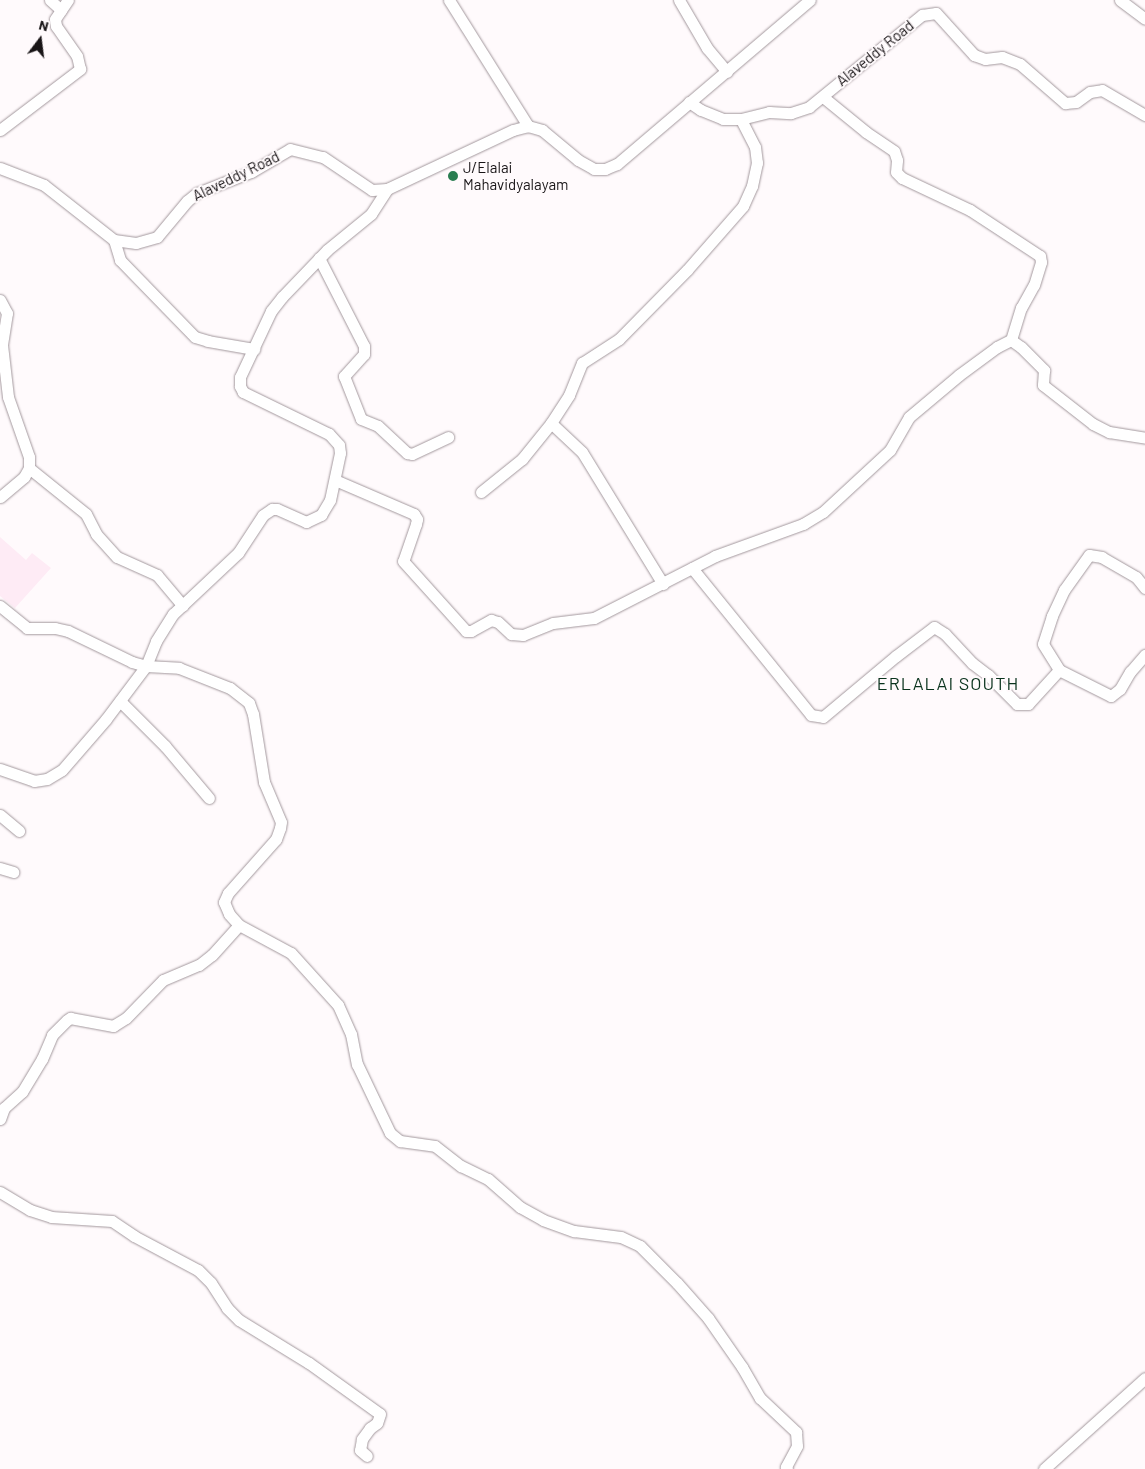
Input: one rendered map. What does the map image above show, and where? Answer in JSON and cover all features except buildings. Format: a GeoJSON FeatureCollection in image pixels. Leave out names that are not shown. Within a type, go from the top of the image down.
{"type":"FeatureCollection","features":[{"type":"Feature","properties":{"kind":"street"},"geometry":{"type":"LineString","coordinates":[[50,0],[60,10]]}},
{"type":"Feature","properties":{"kind":"street"},"geometry":{"type":"LineString","coordinates":[[0,130],[22,110],[80,69],[77,56],[56,26],[55,19],[68,0]]}},
{"type":"Feature","properties":{"kind":"street"},"geometry":{"type":"LineString","coordinates":[[450,0],[528,126]]}},
{"type":"Feature","properties":{"kind":"street"},"geometry":{"type":"LineString","coordinates":[[679,0],[707,48],[727,72]]}},
{"type":"Feature","properties":{"kind":"street"},"geometry":{"type":"LineString","coordinates":[[1,768],[34,782],[48,779],[62,770],[120,701],[146,666],[164,626],[182,606],[238,553],[268,510],[277,509],[306,522],[321,515],[330,500],[335,480],[340,453],[338,445],[329,434],[243,392],[240,386],[240,378],[271,311],[319,258],[370,214],[386,189],[513,130],[528,126],[542,130],[578,160],[594,169],[605,169],[617,164],[810,0]]}},
{"type":"Feature","properties":{"kind":"street"},"geometry":{"type":"LineString","coordinates":[[1120,0],[1145,19]]}},
{"type":"Feature","properties":{"kind":"street","name":"Alaveddy Road"},"geometry":{"type":"LineString","coordinates":[[690,102],[701,110],[723,119],[741,118],[769,112],[792,113],[809,107],[922,15],[936,13],[974,55],[985,59],[1002,57],[1020,64],[1065,103],[1076,102],[1090,92],[1102,90],[1145,115]]}},
{"type":"Feature","properties":{"kind":"street"},"geometry":{"type":"LineString","coordinates":[[335,480],[414,514],[417,518],[416,524],[403,561],[466,631],[471,631],[494,621],[511,634],[524,635],[553,623],[594,618],[715,556],[803,524],[823,512],[890,450],[909,418],[959,375],[997,347],[1011,340],[1021,308],[1034,285],[1041,262],[1040,256],[970,210],[902,178],[896,172],[897,160],[894,151],[866,132],[823,97]]}},
{"type":"Feature","properties":{"kind":"street"},"geometry":{"type":"LineString","coordinates":[[481,492],[522,459],[551,423],[569,395],[582,363],[619,339],[687,270],[743,206],[752,186],[758,163],[755,147],[741,118]]}},
{"type":"Feature","properties":{"kind":"street","name":"Alaveddy Road"},"geometry":{"type":"LineString","coordinates":[[114,240],[136,243],[158,237],[192,196],[208,187],[252,172],[290,149],[323,157],[372,190],[386,189]]}},
{"type":"Feature","properties":{"kind":"street"},"geometry":{"type":"LineString","coordinates":[[0,168],[44,185],[114,240],[120,260],[195,337],[208,342],[254,349]]}},
{"type":"Feature","properties":{"kind":"street"},"geometry":{"type":"LineString","coordinates":[[319,258],[364,346],[364,354],[344,376],[361,419],[378,426],[407,453],[412,454],[448,437]]}},
{"type":"Feature","properties":{"kind":"street"},"geometry":{"type":"LineString","coordinates":[[0,300],[7,313],[1,351],[8,397],[29,457],[29,468],[24,477],[0,497]]}},
{"type":"Feature","properties":{"kind":"street"},"geometry":{"type":"LineString","coordinates":[[1011,340],[1021,347],[1044,370],[1043,385],[1093,424],[1109,432],[1145,438]]}},
{"type":"Feature","properties":{"kind":"street"},"geometry":{"type":"LineString","coordinates":[[551,423],[582,452],[663,584]]}},
{"type":"Feature","properties":{"kind":"street"},"geometry":{"type":"LineString","coordinates":[[29,468],[86,514],[96,534],[117,557],[157,575],[182,606]]}},
{"type":"Feature","properties":{"kind":"street"},"geometry":{"type":"LineString","coordinates":[[1145,588],[1136,577],[1102,557],[1089,555],[1064,590],[1052,616],[1043,644],[1059,670],[1111,696],[1120,689],[1130,672],[1145,655]]}},
{"type":"Feature","properties":{"kind":"street"},"geometry":{"type":"LineString","coordinates":[[692,568],[811,715],[823,717],[934,627],[945,634],[972,663],[988,675],[1017,704],[1028,704],[1059,670]]}},
{"type":"Feature","properties":{"kind":"street"},"geometry":{"type":"LineString","coordinates":[[0,606],[27,628],[55,628],[68,631],[132,662],[146,666],[179,668],[230,688],[249,703],[253,714],[264,782],[281,822],[276,839],[228,893],[224,902],[229,914],[240,925],[291,953],[338,1006],[351,1034],[357,1064],[390,1133],[400,1141],[436,1146],[461,1166],[488,1179],[520,1208],[543,1220],[574,1232],[621,1237],[640,1246],[677,1282],[708,1318],[742,1367],[760,1398],[796,1432],[797,1446],[786,1467],[787,1469]]}},
{"type":"Feature","properties":{"kind":"street"},"geometry":{"type":"LineString","coordinates":[[120,701],[164,746],[209,798]]}},
{"type":"Feature","properties":{"kind":"street"},"geometry":{"type":"LineString","coordinates":[[0,815],[19,831]]}},
{"type":"Feature","properties":{"kind":"street"},"geometry":{"type":"LineString","coordinates":[[0,868],[13,872]]}},
{"type":"Feature","properties":{"kind":"street"},"geometry":{"type":"LineString","coordinates":[[0,1119],[4,1108],[22,1092],[42,1059],[52,1035],[67,1020],[70,1018],[113,1026],[126,1018],[164,980],[173,974],[193,968],[212,955],[240,925]]}},
{"type":"Feature","properties":{"kind":"street"},"geometry":{"type":"LineString","coordinates":[[0,1192],[30,1210],[51,1217],[112,1221],[134,1236],[198,1270],[211,1283],[228,1308],[240,1320],[309,1363],[380,1414],[378,1423],[370,1428],[362,1438],[360,1450],[367,1456]]}},
{"type":"Feature","properties":{"kind":"street"},"geometry":{"type":"LineString","coordinates":[[1044,1469],[1145,1378]]}},
{"type":"Feature","properties":{"kind":"shaded area"},"geometry":{"type":"Polygon","coordinates":[[[0,537],[26,560],[32,553],[51,568],[15,608],[0,596],[0,537]]]}},
{"type":"Feature","properties":{"kind":"place","name":"J/Elalai Mahavidyalayam"},"geometry":{"type":"Point","coordinates":[453,176]}},
{"type":"Feature","properties":{"kind":"district","name":"ERLALAI SOUTH"},"geometry":{"type":"Point","coordinates":[948,683]}}]}
